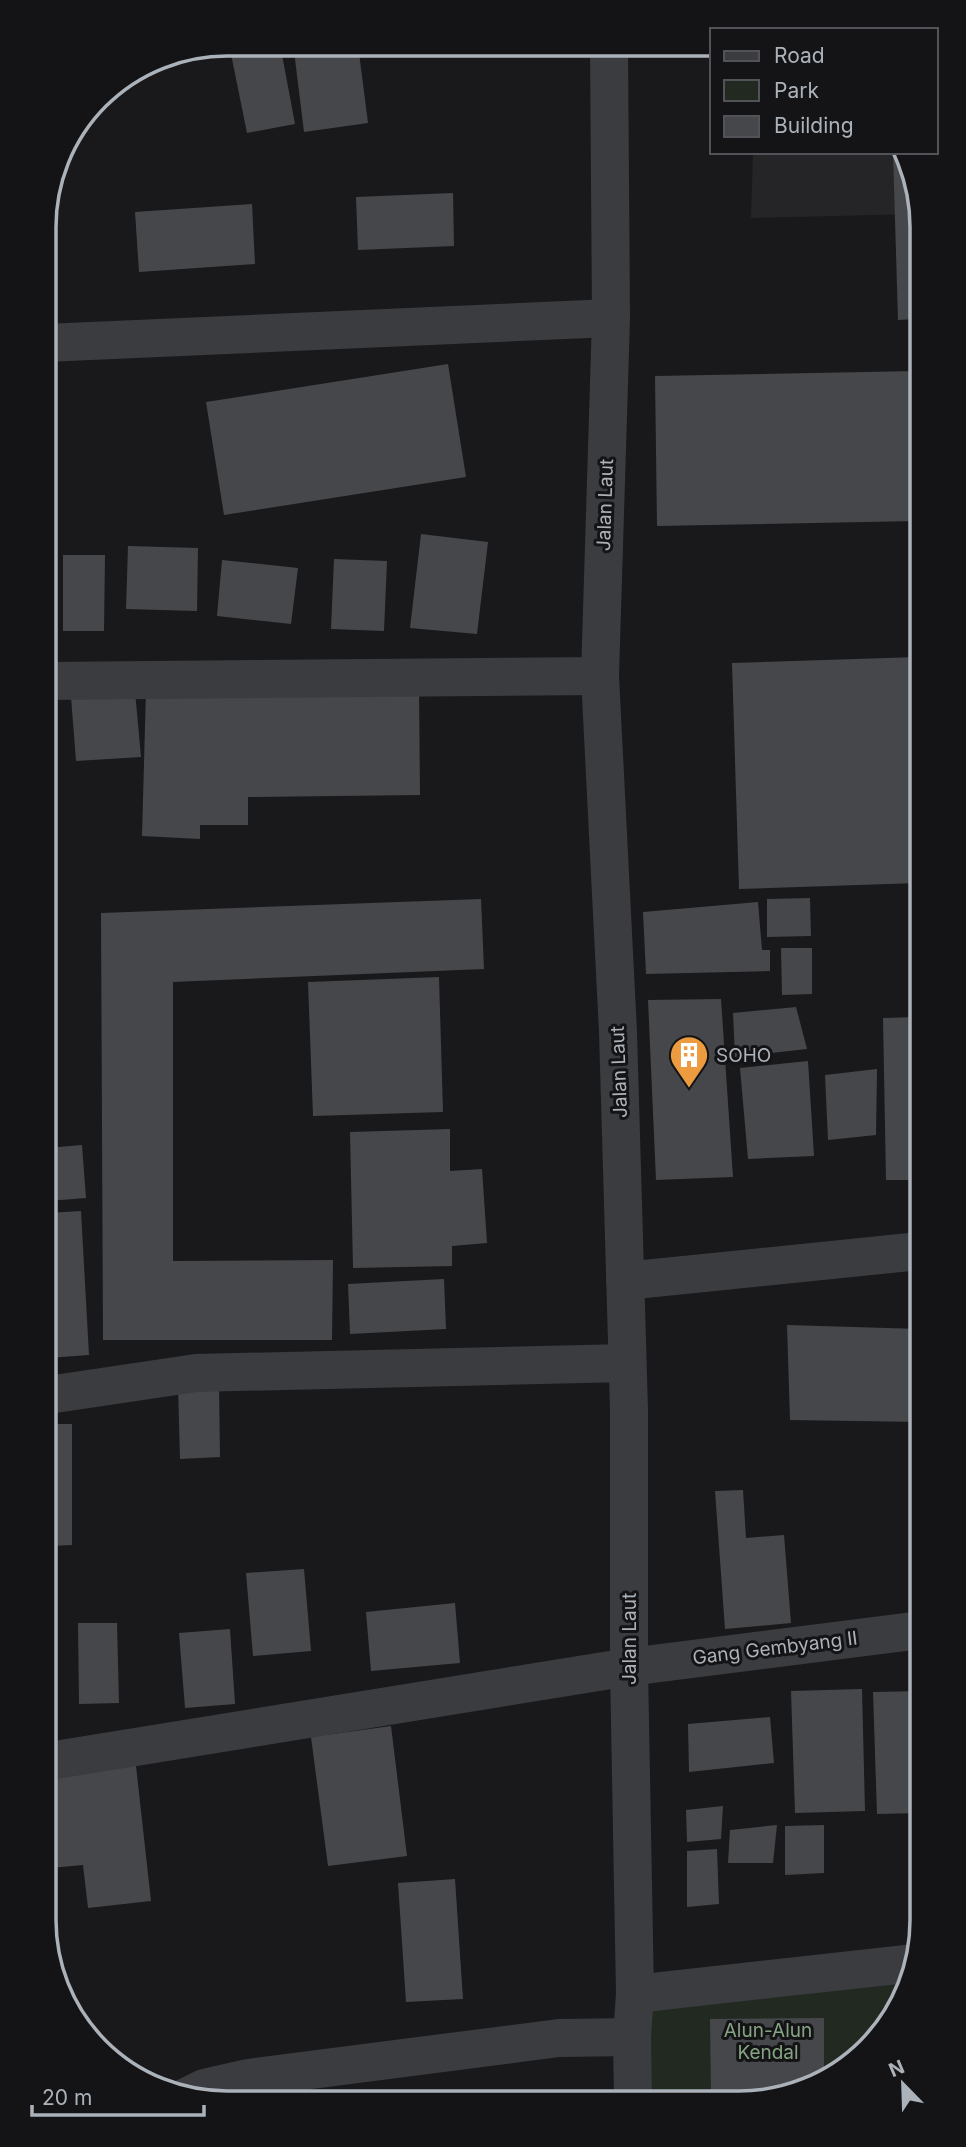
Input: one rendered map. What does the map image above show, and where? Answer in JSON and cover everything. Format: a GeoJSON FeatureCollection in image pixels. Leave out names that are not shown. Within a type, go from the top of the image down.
{"type":"FeatureCollection","features":[{"type":"Feature","properties":{"kind":"street","name":"Jalan Laut"},"geometry":{"type":"LineString","coordinates":[[609,56],[611,318],[600,676],[617,1018],[629,1410],[629,1667],[635,1994],[633,2091]]}},
{"type":"Feature","properties":{"kind":"street"},"geometry":{"type":"LineString","coordinates":[[56,343],[611,318]]}},
{"type":"Feature","properties":{"kind":"street"},"geometry":{"type":"LineString","coordinates":[[56,681],[600,676]]}},
{"type":"Feature","properties":{"kind":"street"},"geometry":{"type":"LineString","coordinates":[[625,1281],[910,1252]]}},
{"type":"Feature","properties":{"kind":"street"},"geometry":{"type":"LineString","coordinates":[[56,1394],[196,1373],[627,1363]]}},
{"type":"Feature","properties":{"kind":"street","name":"Gang Gembyang II"},"geometry":{"type":"LineString","coordinates":[[56,1760],[629,1667],[910,1631]]}},
{"type":"Feature","properties":{"kind":"street"},"geometry":{"type":"LineString","coordinates":[[635,1994],[904,1964]]}},
{"type":"Feature","properties":{"kind":"street"},"geometry":{"type":"LineString","coordinates":[[201,2089],[248,2078],[559,2038],[632,2037]]}},
{"type":"Feature","properties":{"kind":"shaded area"},"geometry":{"type":"Polygon","coordinates":[[[753,154],[894,154],[909,205],[909,214],[751,218],[753,154]]]}},
{"type":"Feature","properties":{"kind":"green space","name":"Alun-Alun Kendal"},"geometry":{"type":"Polygon","coordinates":[[[901,1973],[881,2015],[868,2033],[843,2056],[805,2078],[761,2090],[621,2091],[635,1994],[901,1973]]]}},
{"type":"Feature","properties":{"kind":"building"},"geometry":{"type":"Polygon","coordinates":[[[231,56],[282,56],[295,124],[247,133],[231,56]]]}},
{"type":"Feature","properties":{"kind":"building"},"geometry":{"type":"Polygon","coordinates":[[[295,56],[359,56],[368,123],[304,132],[295,56]]]}},
{"type":"Feature","properties":{"kind":"building"},"geometry":{"type":"Polygon","coordinates":[[[893,154],[904,183],[910,227],[910,319],[898,320],[893,154]]]}},
{"type":"Feature","properties":{"kind":"building"},"geometry":{"type":"Polygon","coordinates":[[[453,193],[454,246],[358,250],[356,197],[453,193]]]}},
{"type":"Feature","properties":{"kind":"building"},"geometry":{"type":"Polygon","coordinates":[[[252,204],[255,264],[139,272],[135,212],[252,204]]]}},
{"type":"Feature","properties":{"kind":"building"},"geometry":{"type":"Polygon","coordinates":[[[448,364],[466,477],[224,515],[206,402],[448,364]]]}},
{"type":"Feature","properties":{"kind":"building"},"geometry":{"type":"Polygon","coordinates":[[[910,371],[910,521],[657,526],[655,376],[910,371]]]}},
{"type":"Feature","properties":{"kind":"building"},"geometry":{"type":"Polygon","coordinates":[[[421,534],[488,542],[477,634],[410,628],[421,534]]]}},
{"type":"Feature","properties":{"kind":"building"},"geometry":{"type":"Polygon","coordinates":[[[128,546],[198,548],[197,611],[126,609],[128,546]]]}},
{"type":"Feature","properties":{"kind":"building"},"geometry":{"type":"Polygon","coordinates":[[[63,555],[105,555],[104,631],[63,631],[63,555]]]}},
{"type":"Feature","properties":{"kind":"building"},"geometry":{"type":"Polygon","coordinates":[[[334,559],[387,561],[384,631],[331,629],[334,559]]]}},
{"type":"Feature","properties":{"kind":"building"},"geometry":{"type":"Polygon","coordinates":[[[222,560],[298,568],[291,624],[217,616],[222,560]]]}},
{"type":"Feature","properties":{"kind":"building"},"geometry":{"type":"Polygon","coordinates":[[[910,657],[910,883],[739,889],[732,663],[910,657]]]}},
{"type":"Feature","properties":{"kind":"building"},"geometry":{"type":"Polygon","coordinates":[[[419,687],[420,795],[248,797],[248,825],[200,825],[200,839],[142,836],[146,690],[419,687]]]}},
{"type":"Feature","properties":{"kind":"building"},"geometry":{"type":"Polygon","coordinates":[[[135,691],[141,757],[76,761],[71,697],[135,691]]]}},
{"type":"Feature","properties":{"kind":"building"},"geometry":{"type":"Polygon","coordinates":[[[810,898],[811,936],[767,937],[767,899],[810,898]]]}},
{"type":"Feature","properties":{"kind":"building"},"geometry":{"type":"Polygon","coordinates":[[[481,899],[484,969],[173,982],[173,1261],[333,1260],[332,1340],[103,1340],[101,913],[481,899]]]}},
{"type":"Feature","properties":{"kind":"building"},"geometry":{"type":"Polygon","coordinates":[[[758,902],[762,950],[770,950],[770,971],[646,974],[643,912],[758,902]]]}},
{"type":"Feature","properties":{"kind":"building"},"geometry":{"type":"Polygon","coordinates":[[[781,948],[812,948],[812,994],[782,995],[781,948]]]}},
{"type":"Feature","properties":{"kind":"building"},"geometry":{"type":"Polygon","coordinates":[[[439,977],[443,1112],[313,1116],[308,982],[439,977]]]}},
{"type":"Feature","properties":{"kind":"building","name":"SOHO"},"geometry":{"type":"Polygon","coordinates":[[[721,999],[733,1177],[656,1180],[648,1000],[721,999]]]}},
{"type":"Feature","properties":{"kind":"building"},"geometry":{"type":"Polygon","coordinates":[[[796,1007],[807,1049],[735,1057],[733,1013],[796,1007]]]}},
{"type":"Feature","properties":{"kind":"building"},"geometry":{"type":"Polygon","coordinates":[[[910,1017],[910,1180],[886,1180],[883,1018],[910,1017]]]}},
{"type":"Feature","properties":{"kind":"building"},"geometry":{"type":"Polygon","coordinates":[[[808,1061],[814,1156],[748,1159],[740,1068],[808,1061]]]}},
{"type":"Feature","properties":{"kind":"building"},"geometry":{"type":"Polygon","coordinates":[[[877,1069],[876,1135],[828,1140],[825,1075],[877,1069]]]}},
{"type":"Feature","properties":{"kind":"building"},"geometry":{"type":"Polygon","coordinates":[[[450,1129],[450,1171],[482,1169],[487,1243],[452,1246],[452,1266],[353,1268],[350,1132],[450,1129]]]}},
{"type":"Feature","properties":{"kind":"building"},"geometry":{"type":"Polygon","coordinates":[[[82,1145],[86,1198],[56,1200],[56,1147],[82,1145]]]}},
{"type":"Feature","properties":{"kind":"building"},"geometry":{"type":"Polygon","coordinates":[[[81,1211],[89,1355],[56,1357],[56,1213],[81,1211]]]}},
{"type":"Feature","properties":{"kind":"building"},"geometry":{"type":"Polygon","coordinates":[[[444,1279],[446,1329],[350,1334],[348,1284],[444,1279]]]}},
{"type":"Feature","properties":{"kind":"building"},"geometry":{"type":"Polygon","coordinates":[[[787,1325],[910,1329],[910,1422],[790,1420],[787,1325]]]}},
{"type":"Feature","properties":{"kind":"building"},"geometry":{"type":"Polygon","coordinates":[[[219,1385],[220,1457],[180,1459],[178,1386],[219,1385]]]}},
{"type":"Feature","properties":{"kind":"building"},"geometry":{"type":"Polygon","coordinates":[[[56,1424],[72,1424],[72,1545],[56,1546],[56,1424]]]}},
{"type":"Feature","properties":{"kind":"building"},"geometry":{"type":"Polygon","coordinates":[[[743,1490],[746,1538],[784,1535],[791,1623],[725,1629],[715,1491],[743,1490]]]}},
{"type":"Feature","properties":{"kind":"building"},"geometry":{"type":"Polygon","coordinates":[[[304,1569],[311,1651],[253,1656],[246,1573],[304,1569]]]}},
{"type":"Feature","properties":{"kind":"building"},"geometry":{"type":"Polygon","coordinates":[[[455,1603],[460,1663],[371,1671],[366,1612],[455,1603]]]}},
{"type":"Feature","properties":{"kind":"building"},"geometry":{"type":"Polygon","coordinates":[[[78,1623],[117,1623],[119,1703],[79,1704],[78,1623]]]}},
{"type":"Feature","properties":{"kind":"building"},"geometry":{"type":"Polygon","coordinates":[[[230,1629],[235,1704],[185,1708],[179,1633],[230,1629]]]}},
{"type":"Feature","properties":{"kind":"building"},"geometry":{"type":"Polygon","coordinates":[[[862,1689],[865,1811],[795,1813],[791,1691],[862,1689]]]}},
{"type":"Feature","properties":{"kind":"building"},"geometry":{"type":"Polygon","coordinates":[[[910,1691],[910,1813],[877,1814],[873,1692],[910,1691]]]}},
{"type":"Feature","properties":{"kind":"building"},"geometry":{"type":"Polygon","coordinates":[[[770,1717],[774,1763],[689,1772],[688,1724],[770,1717]]]}},
{"type":"Feature","properties":{"kind":"building"},"geometry":{"type":"Polygon","coordinates":[[[391,1726],[407,1856],[328,1866],[311,1737],[391,1726]]]}},
{"type":"Feature","properties":{"kind":"building"},"geometry":{"type":"Polygon","coordinates":[[[135,1757],[151,1901],[88,1908],[83,1865],[56,1867],[56,1775],[135,1757]]]}},
{"type":"Feature","properties":{"kind":"building"},"geometry":{"type":"Polygon","coordinates":[[[723,1806],[721,1839],[687,1842],[686,1810],[723,1806]]]}},
{"type":"Feature","properties":{"kind":"building"},"geometry":{"type":"Polygon","coordinates":[[[777,1825],[773,1863],[728,1863],[730,1830],[777,1825]]]}},
{"type":"Feature","properties":{"kind":"building"},"geometry":{"type":"Polygon","coordinates":[[[824,1825],[824,1873],[785,1875],[785,1826],[824,1825]]]}},
{"type":"Feature","properties":{"kind":"building"},"geometry":{"type":"Polygon","coordinates":[[[717,1849],[719,1904],[687,1907],[687,1851],[717,1849]]]}},
{"type":"Feature","properties":{"kind":"building"},"geometry":{"type":"Polygon","coordinates":[[[455,1879],[463,1999],[406,2002],[398,1883],[455,1879]]]}},
{"type":"Feature","properties":{"kind":"building"},"geometry":{"type":"Polygon","coordinates":[[[824,2018],[824,2068],[805,2078],[761,2090],[711,2091],[710,2019],[824,2018]]]}},
{"type":"Feature","properties":{"kind":"place","name":"SOHO"},"geometry":{"type":"Point","coordinates":[689,1089]}}]}
